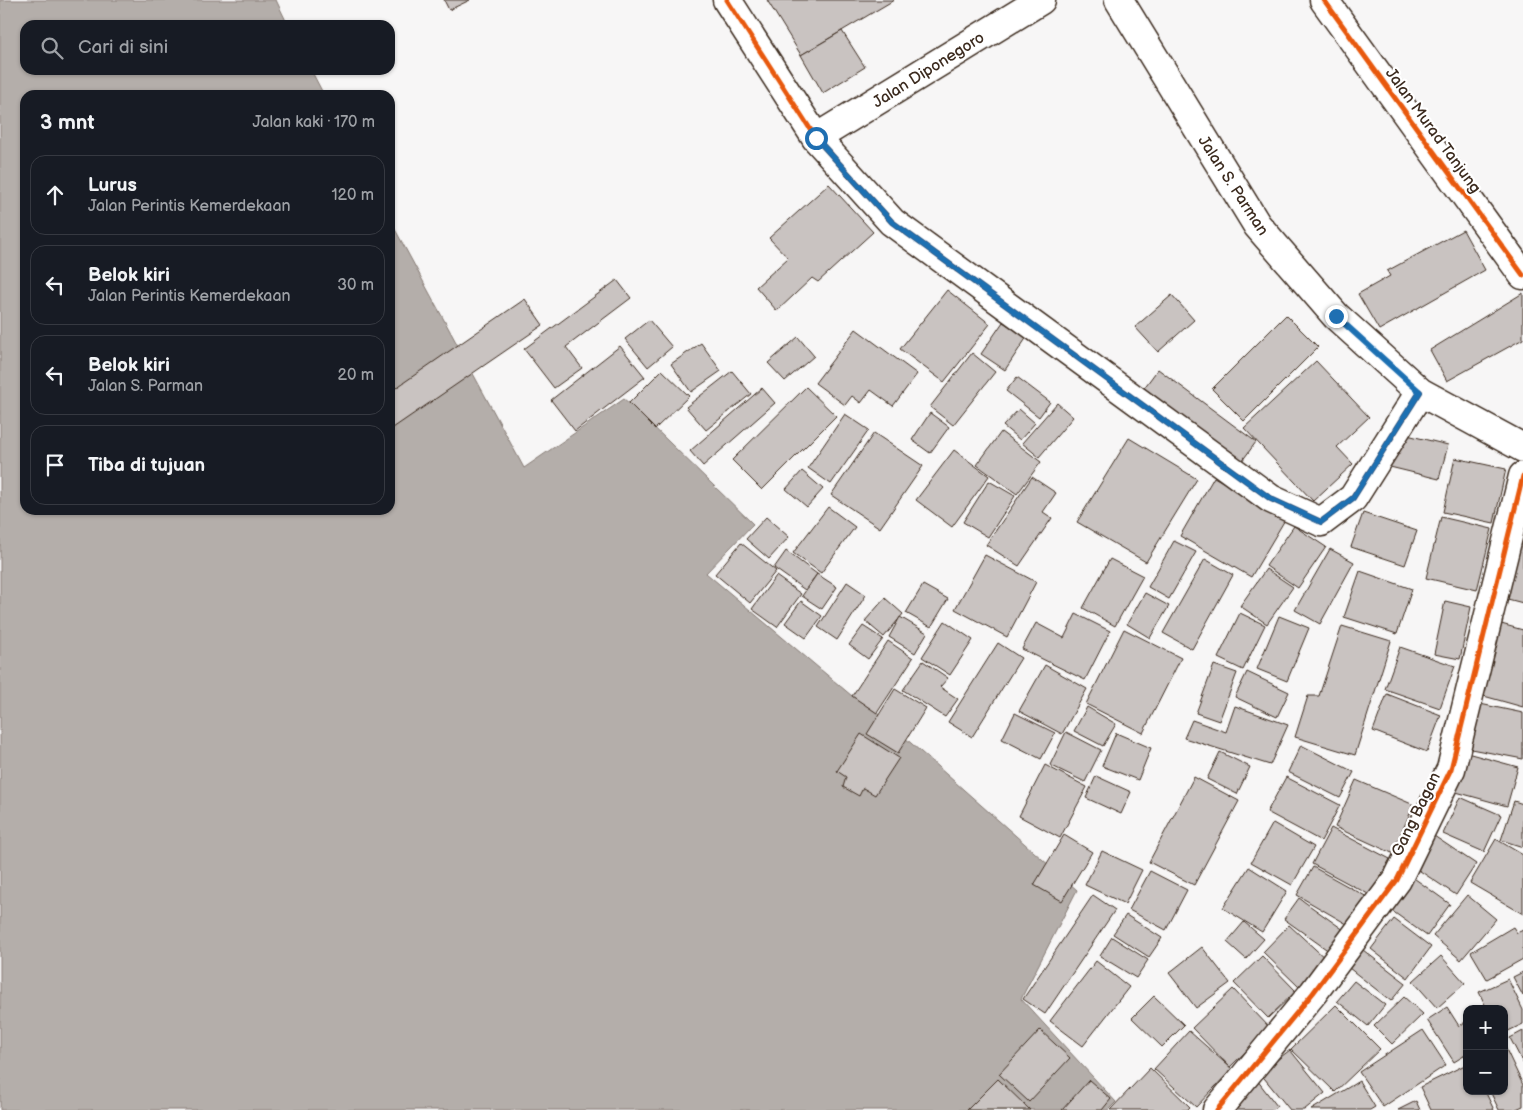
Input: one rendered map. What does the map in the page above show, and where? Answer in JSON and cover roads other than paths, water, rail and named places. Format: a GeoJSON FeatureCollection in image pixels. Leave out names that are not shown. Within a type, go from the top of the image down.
{"type":"FeatureCollection","features":[{"type":"Feature","properties":{"kind":"street"},"geometry":{"type":"LineString","coordinates":[[727,0],[816,138],[892,222],[1271,499],[1321,522],[1353,498],[1420,392]]}},
{"type":"Feature","properties":{"kind":"street","name":"Jalan Diponegoro"},"geometry":{"type":"LineString","coordinates":[[816,138],[1041,0]]}},
{"type":"Feature","properties":{"kind":"street","name":"Jalan S. Parman"},"geometry":{"type":"LineString","coordinates":[[1119,0],[1257,225],[1336,316],[1420,392],[1523,448]]}},
{"type":"Feature","properties":{"kind":"street","name":"Jalan Murad Tanjung"},"geometry":{"type":"LineString","coordinates":[[1324,0],[1523,275]]}},
{"type":"Feature","properties":{"kind":"street","name":"Gang Bagan"},"geometry":{"type":"LineString","coordinates":[[1217,1110],[1313,993],[1397,880],[1451,769],[1523,476]]}}]}
